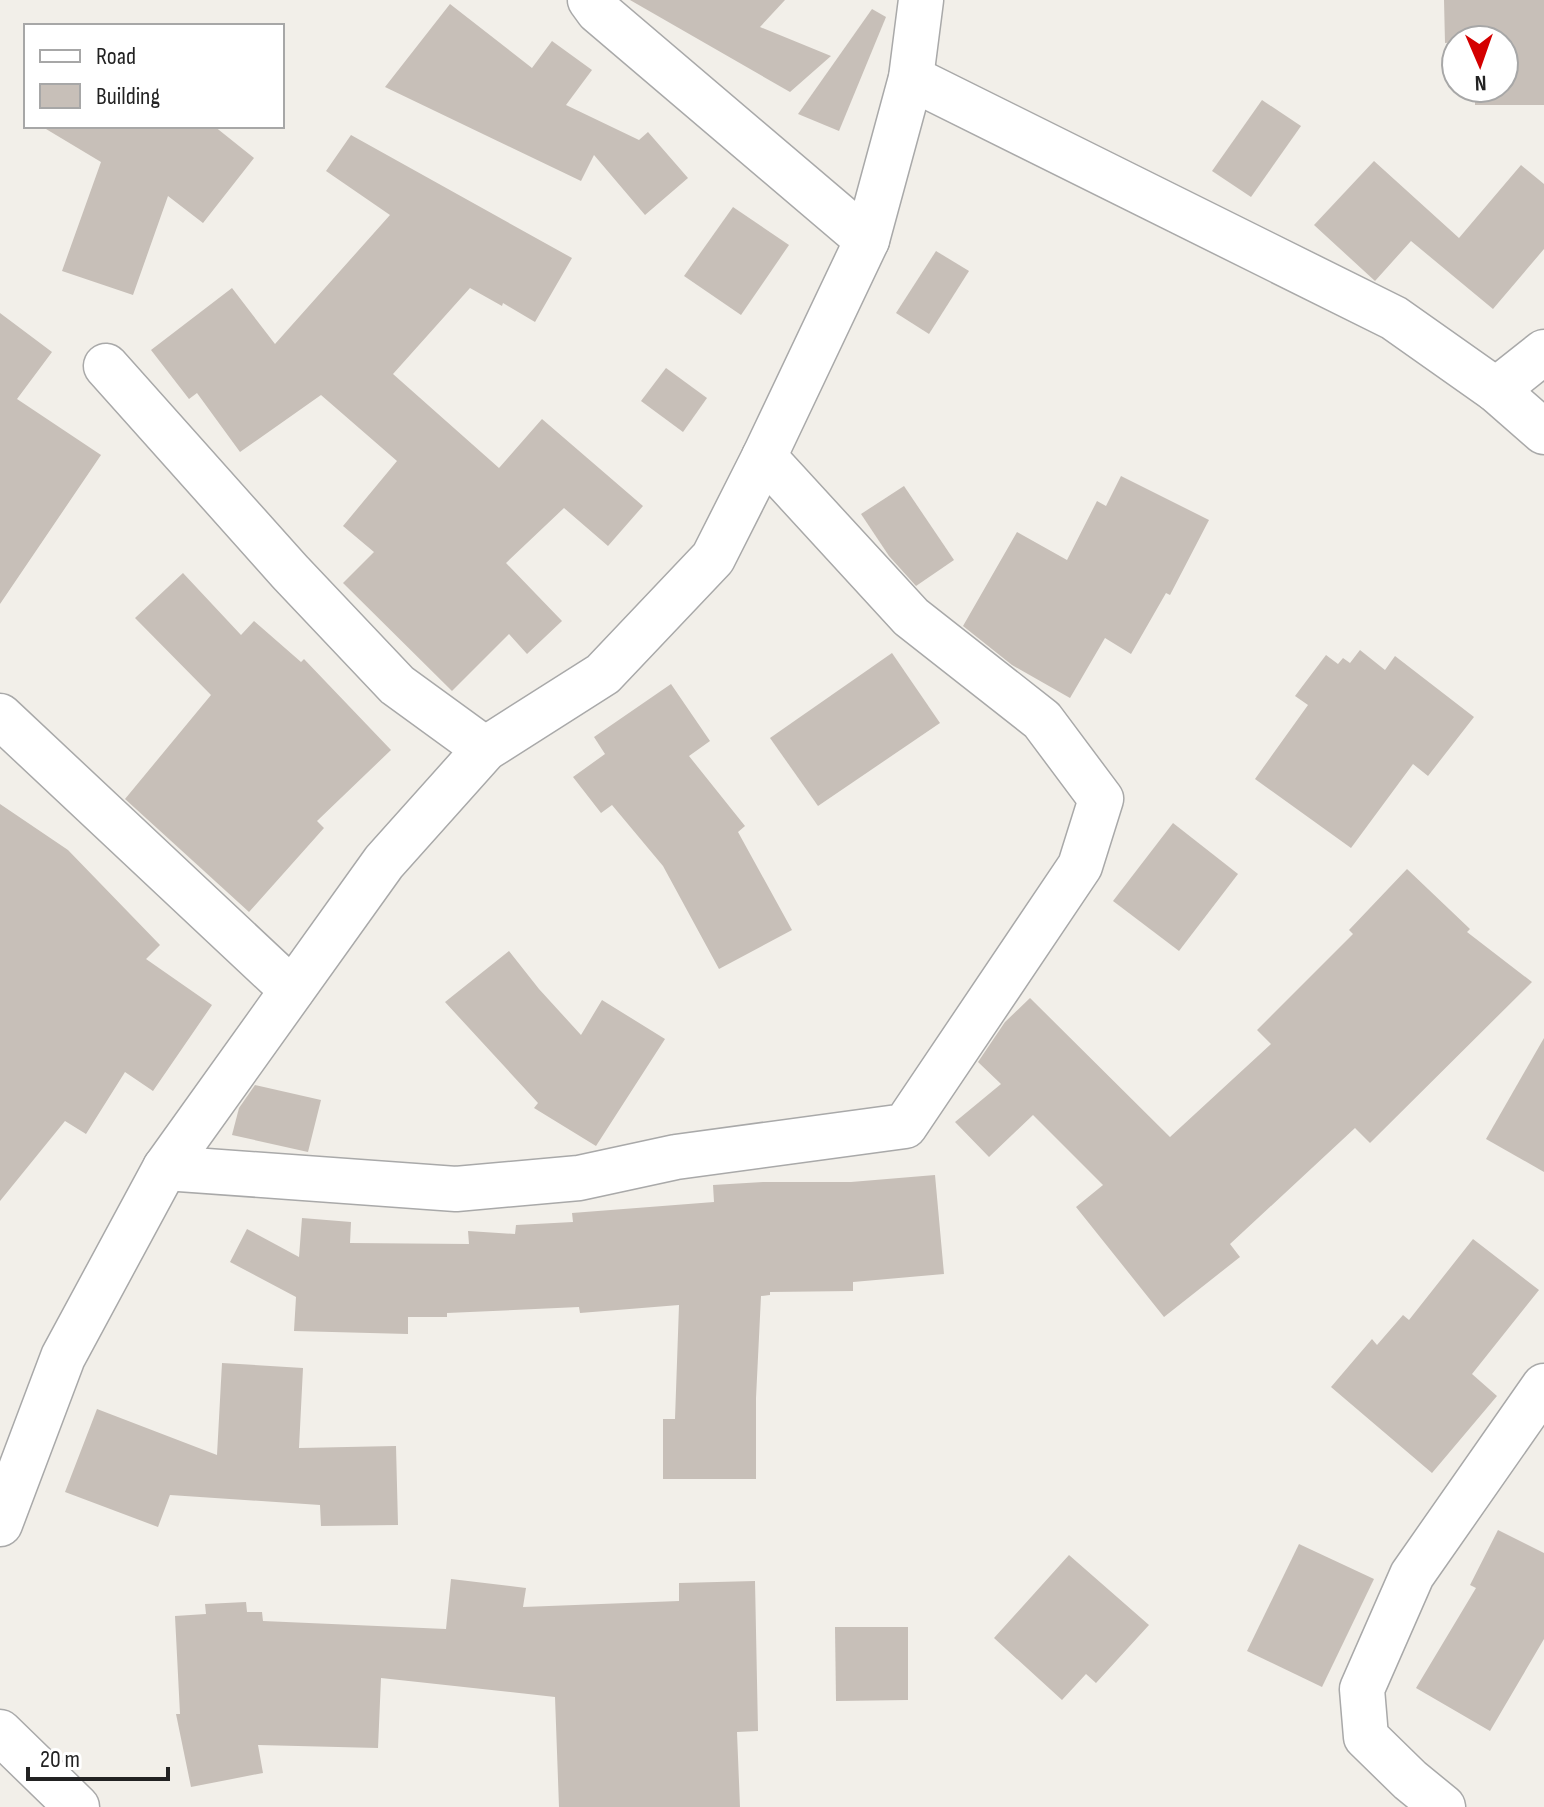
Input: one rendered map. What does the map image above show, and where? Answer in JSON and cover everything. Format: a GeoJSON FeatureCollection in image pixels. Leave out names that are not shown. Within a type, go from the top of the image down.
{"type":"FeatureCollection","features":[{"type":"Feature","properties":{"kind":"street"},"geometry":{"type":"LineString","coordinates":[[590,0],[598,11],[867,240]]}},
{"type":"Feature","properties":{"kind":"street"},"geometry":{"type":"LineString","coordinates":[[0,1524],[63,1357],[165,1168],[384,862],[485,749],[603,674],[713,558],[867,240],[911,78],[921,0]]}},
{"type":"Feature","properties":{"kind":"street"},"geometry":{"type":"LineString","coordinates":[[911,78],[1394,318],[1496,390],[1544,432]]}},
{"type":"Feature","properties":{"kind":"street"},"geometry":{"type":"LineString","coordinates":[[1496,390],[1544,352]]}},
{"type":"Feature","properties":{"kind":"street"},"geometry":{"type":"LineString","coordinates":[[106,366],[290,572],[397,685],[485,749]]}},
{"type":"Feature","properties":{"kind":"street"},"geometry":{"type":"LineString","coordinates":[[165,1168],[456,1189],[579,1178],[676,1157],[905,1126],[1080,866],[1101,799],[1042,720],[911,617],[764,457]]}},
{"type":"Feature","properties":{"kind":"street"},"geometry":{"type":"LineString","coordinates":[[0,716],[292,990]]}},
{"type":"Feature","properties":{"kind":"street"},"geometry":{"type":"LineString","coordinates":[[1443,1807],[1366,1737],[1362,1689],[1412,1575],[1544,1386]]}},
{"type":"Feature","properties":{"kind":"street"},"geometry":{"type":"LineString","coordinates":[[0,1732],[77,1807]]}},
{"type":"Feature","properties":{"kind":"building"},"geometry":{"type":"Polygon","coordinates":[[[630,0],[785,0],[760,27],[831,56],[790,92],[630,0]]]}},
{"type":"Feature","properties":{"kind":"building"},"geometry":{"type":"Polygon","coordinates":[[[1444,0],[1544,0],[1544,105],[1475,105],[1520,104],[1520,24],[1445,24],[1444,0]]]}},
{"type":"Feature","properties":{"kind":"building"},"geometry":{"type":"Polygon","coordinates":[[[450,4],[532,68],[552,41],[592,70],[566,105],[639,140],[648,132],[688,178],[645,215],[594,155],[581,181],[385,87],[450,4]]]}},
{"type":"Feature","properties":{"kind":"building"},"geometry":{"type":"Polygon","coordinates":[[[872,9],[886,17],[839,131],[798,114],[872,9]]]}},
{"type":"Feature","properties":{"kind":"building"},"geometry":{"type":"Polygon","coordinates":[[[1262,100],[1301,126],[1251,197],[1212,171],[1262,100]]]}},
{"type":"Feature","properties":{"kind":"building"},"geometry":{"type":"Polygon","coordinates":[[[44,128],[216,128],[254,158],[203,223],[168,196],[133,295],[62,271],[101,162],[44,128]]]}},
{"type":"Feature","properties":{"kind":"building"},"geometry":{"type":"Polygon","coordinates":[[[351,135],[572,258],[535,322],[470,288],[393,374],[499,468],[542,419],[643,506],[608,546],[564,508],[506,563],[562,621],[527,654],[509,634],[452,691],[343,583],[374,552],[343,526],[397,461],[321,395],[240,452],[197,393],[189,399],[151,350],[232,288],[275,344],[390,215],[326,171],[351,135]]]}},
{"type":"Feature","properties":{"kind":"building"},"geometry":{"type":"Polygon","coordinates":[[[1374,161],[1459,238],[1521,165],[1544,184],[1544,249],[1493,309],[1411,241],[1375,281],[1314,225],[1374,161]]]}},
{"type":"Feature","properties":{"kind":"building"},"geometry":{"type":"Polygon","coordinates":[[[733,207],[789,245],[741,315],[684,276],[733,207]]]}},
{"type":"Feature","properties":{"kind":"building"},"geometry":{"type":"Polygon","coordinates":[[[936,251],[969,271],[929,334],[896,313],[936,251]]]}},
{"type":"Feature","properties":{"kind":"building"},"geometry":{"type":"Polygon","coordinates":[[[0,313],[52,352],[17,399],[101,455],[0,604],[0,313]]]}},
{"type":"Feature","properties":{"kind":"building"},"geometry":{"type":"Polygon","coordinates":[[[666,368],[707,398],[683,432],[641,401],[666,368]]]}},
{"type":"Feature","properties":{"kind":"building"},"geometry":{"type":"Polygon","coordinates":[[[1121,476],[1209,520],[1170,595],[1166,593],[1131,654],[1105,638],[1070,698],[1012,665],[963,626],[1017,532],[1067,560],[1097,501],[1106,506],[1121,476]]]}},
{"type":"Feature","properties":{"kind":"building"},"geometry":{"type":"Polygon","coordinates":[[[904,486],[954,560],[916,586],[889,556],[861,514],[904,486]]]}},
{"type":"Feature","properties":{"kind":"building"},"geometry":{"type":"Polygon","coordinates":[[[183,573],[241,635],[254,621],[301,662],[304,659],[391,750],[317,821],[324,828],[249,912],[125,799],[211,695],[135,618],[183,573]]]}},
{"type":"Feature","properties":{"kind":"building"},"geometry":{"type":"Polygon","coordinates":[[[1360,650],[1385,670],[1395,656],[1474,717],[1428,776],[1413,764],[1351,848],[1255,779],[1308,705],[1295,696],[1326,655],[1338,664],[1343,658],[1350,663],[1360,650]]]}},
{"type":"Feature","properties":{"kind":"building"},"geometry":{"type":"Polygon","coordinates":[[[892,653],[940,723],[818,806],[770,738],[892,653]]]}},
{"type":"Feature","properties":{"kind":"building"},"geometry":{"type":"Polygon","coordinates":[[[671,684],[710,741],[689,756],[745,826],[738,832],[792,930],[719,969],[663,866],[612,805],[601,813],[573,777],[605,754],[594,737],[671,684]]]}},
{"type":"Feature","properties":{"kind":"building"},"geometry":{"type":"Polygon","coordinates":[[[0,804],[68,850],[160,945],[146,959],[212,1005],[153,1091],[125,1072],[86,1134],[65,1121],[0,1201],[0,804]]]}},
{"type":"Feature","properties":{"kind":"building"},"geometry":{"type":"Polygon","coordinates":[[[1173,823],[1238,874],[1179,951],[1113,901],[1173,823]]]}},
{"type":"Feature","properties":{"kind":"building"},"geometry":{"type":"Polygon","coordinates":[[[1407,869],[1470,929],[1467,932],[1532,982],[1370,1143],[1355,1128],[1230,1244],[1240,1257],[1164,1317],[1076,1207],[1103,1185],[1033,1115],[989,1157],[955,1122],[1001,1084],[978,1062],[1005,1022],[1030,998],[1170,1137],[1271,1044],[1257,1030],[1353,934],[1349,930],[1407,869]]]}},
{"type":"Feature","properties":{"kind":"building"},"geometry":{"type":"Polygon","coordinates":[[[509,951],[581,1035],[602,1000],[665,1039],[596,1146],[534,1108],[538,1103],[445,1002],[509,951]]]}},
{"type":"Feature","properties":{"kind":"building"},"geometry":{"type":"Polygon","coordinates":[[[1544,1038],[1544,1172],[1486,1139],[1544,1038]]]}},
{"type":"Feature","properties":{"kind":"building"},"geometry":{"type":"Polygon","coordinates":[[[255,1085],[321,1100],[308,1152],[232,1135],[239,1108],[255,1085]]]}},
{"type":"Feature","properties":{"kind":"building"},"geometry":{"type":"Polygon","coordinates":[[[935,1175],[944,1274],[853,1282],[853,1291],[770,1292],[770,1295],[761,1296],[756,1479],[663,1479],[663,1419],[675,1419],[679,1305],[580,1313],[579,1307],[408,1317],[408,1334],[294,1331],[296,1297],[230,1262],[247,1229],[299,1257],[302,1218],[351,1222],[350,1243],[469,1244],[468,1231],[515,1234],[516,1225],[573,1222],[572,1213],[714,1202],[713,1185],[851,1182],[935,1175]]]}},
{"type":"Feature","properties":{"kind":"building"},"geometry":{"type":"Polygon","coordinates":[[[1473,1239],[1539,1290],[1472,1374],[1497,1396],[1432,1473],[1331,1387],[1372,1339],[1377,1345],[1403,1315],[1409,1320],[1473,1239]]]}},
{"type":"Feature","properties":{"kind":"building"},"geometry":{"type":"Polygon","coordinates":[[[222,1363],[303,1368],[299,1448],[396,1446],[398,1525],[321,1526],[320,1505],[170,1495],[158,1527],[65,1492],[97,1409],[217,1455],[222,1363]]]}},
{"type":"Feature","properties":{"kind":"building"},"geometry":{"type":"Polygon","coordinates":[[[1498,1530],[1544,1553],[1544,1639],[1490,1731],[1416,1688],[1476,1588],[1470,1585],[1498,1530]]]}},
{"type":"Feature","properties":{"kind":"building"},"geometry":{"type":"Polygon","coordinates":[[[1299,1544],[1374,1579],[1322,1687],[1247,1651],[1299,1544]]]}},
{"type":"Feature","properties":{"kind":"building"},"geometry":{"type":"Polygon","coordinates":[[[1069,1555],[1149,1625],[1096,1683],[1086,1674],[1062,1700],[994,1638],[1069,1555]]]}},
{"type":"Feature","properties":{"kind":"building"},"geometry":{"type":"Polygon","coordinates":[[[451,1579],[526,1588],[523,1607],[679,1601],[679,1583],[755,1581],[758,1731],[737,1732],[740,1807],[559,1807],[555,1697],[381,1678],[378,1748],[258,1745],[263,1773],[191,1787],[176,1714],[180,1714],[175,1616],[206,1614],[205,1604],[246,1602],[247,1612],[262,1612],[263,1621],[446,1629],[451,1579]]]}},
{"type":"Feature","properties":{"kind":"building"},"geometry":{"type":"Polygon","coordinates":[[[835,1627],[908,1627],[908,1700],[836,1701],[835,1627]]]}}]}
